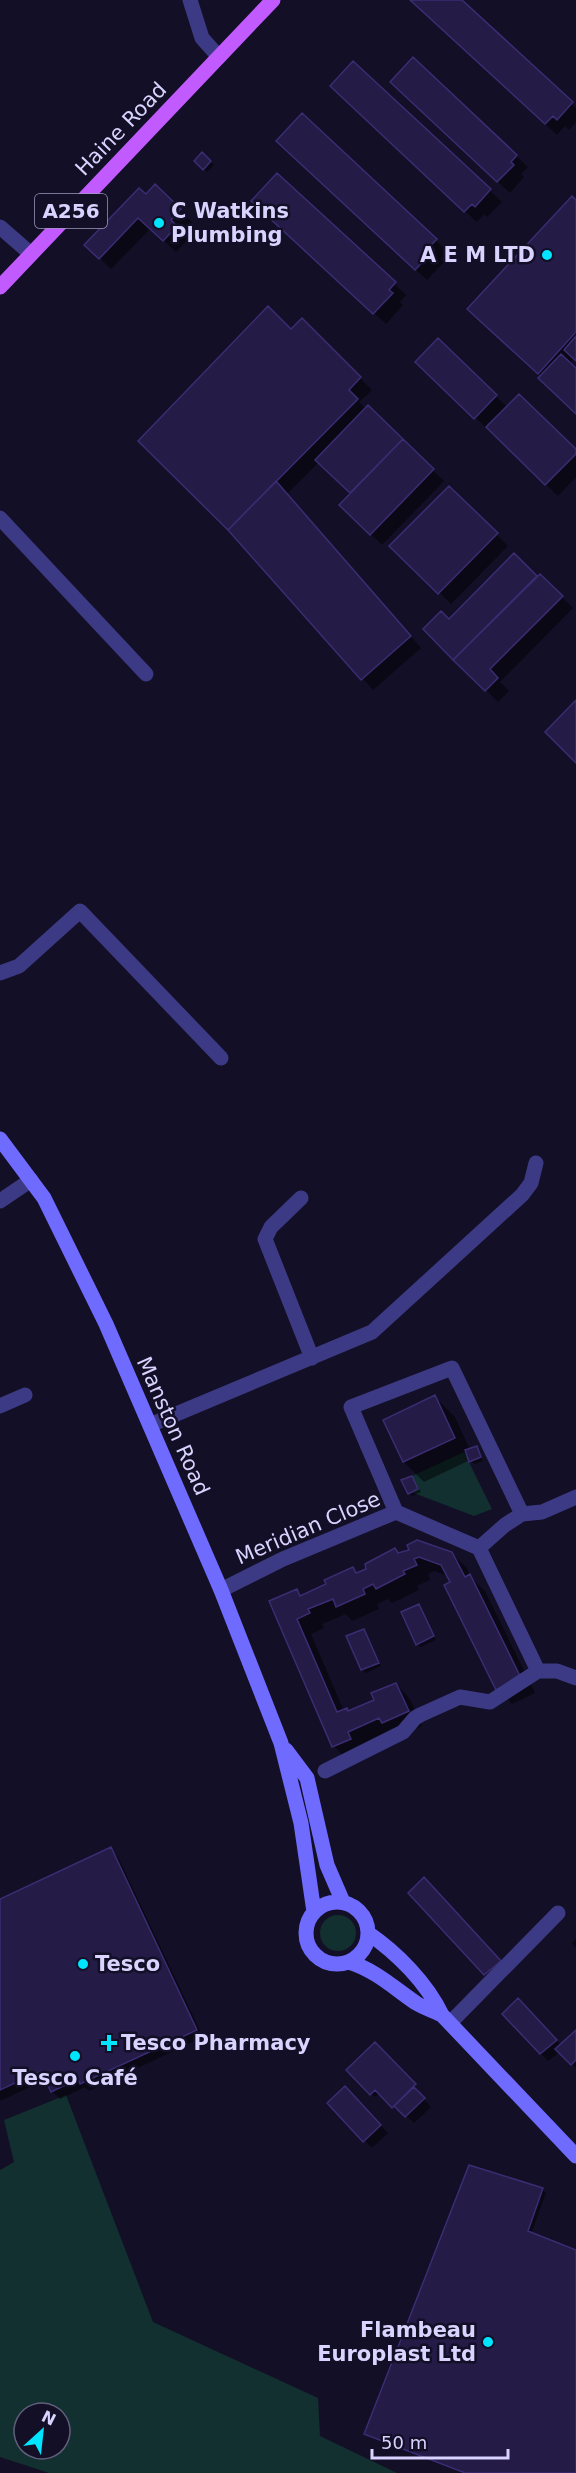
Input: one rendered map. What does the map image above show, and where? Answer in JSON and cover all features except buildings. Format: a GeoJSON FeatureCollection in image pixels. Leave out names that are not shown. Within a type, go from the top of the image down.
{"type":"FeatureCollection","features":[{"type":"Feature","properties":{"kind":"main road","name":"Haine Road"},"geometry":{"type":"LineString","coordinates":[[0,287],[273,0]]}},
{"type":"Feature","properties":{"kind":"main road","name":"Manston Road"},"geometry":{"type":"LineString","coordinates":[[0,1139],[44,1198],[106,1324],[221,1590],[281,1743],[301,1823],[314,1912],[306,1932],[310,1948],[315,1955],[329,1964],[339,1965],[349,1962],[363,1966],[399,1989],[417,2004],[446,2019]]}},
{"type":"Feature","properties":{"kind":"main road","name":"Manston Road"},"geometry":{"type":"LineString","coordinates":[[281,1743],[307,1778],[327,1865],[343,1902],[353,1906],[361,1913],[367,1922],[368,1933],[381,1942],[433,1996],[446,2019],[576,2156]]}},
{"type":"Feature","properties":{"kind":"main road"},"geometry":{"type":"LineString","coordinates":[[314,1912],[324,1905],[343,1902]]}},
{"type":"Feature","properties":{"kind":"main road"},"geometry":{"type":"LineString","coordinates":[[349,1962],[364,1950],[368,1933]]}},
{"type":"Feature","properties":{"kind":"street"},"geometry":{"type":"LineString","coordinates":[[190,0],[202,38],[219,57]]}},
{"type":"Feature","properties":{"kind":"street"},"geometry":{"type":"LineString","coordinates":[[0,227],[31,254]]}},
{"type":"Feature","properties":{"kind":"street"},"geometry":{"type":"LineString","coordinates":[[0,518],[146,674]]}},
{"type":"Feature","properties":{"kind":"street"},"geometry":{"type":"LineString","coordinates":[[0,973],[19,966],[80,911],[221,1058]]}},
{"type":"Feature","properties":{"kind":"street"},"geometry":{"type":"LineString","coordinates":[[150,1425],[372,1332],[522,1195],[531,1183],[536,1163]]}},
{"type":"Feature","properties":{"kind":"street"},"geometry":{"type":"LineString","coordinates":[[0,1201],[31,1180]]}},
{"type":"Feature","properties":{"kind":"street"},"geometry":{"type":"LineString","coordinates":[[301,1198],[271,1227],[265,1239],[312,1358]]}},
{"type":"Feature","properties":{"kind":"street"},"geometry":{"type":"LineString","coordinates":[[396,1512],[351,1407],[452,1368],[522,1514]]}},
{"type":"Feature","properties":{"kind":"street"},"geometry":{"type":"LineString","coordinates":[[0,1406],[25,1395]]}},
{"type":"Feature","properties":{"kind":"street"},"geometry":{"type":"LineString","coordinates":[[538,1671],[479,1548],[505,1524],[522,1514],[542,1512],[576,1497]]}},
{"type":"Feature","properties":{"kind":"street","name":"Meridian Close"},"geometry":{"type":"LineString","coordinates":[[221,1590],[396,1512],[479,1548]]}},
{"type":"Feature","properties":{"kind":"street"},"geometry":{"type":"LineString","coordinates":[[325,1771],[404,1732],[415,1718],[460,1697],[490,1702],[538,1671],[557,1671],[576,1678]]}},
{"type":"Feature","properties":{"kind":"street"},"geometry":{"type":"LineString","coordinates":[[446,2019],[558,1913]]}},
{"type":"Feature","properties":{"kind":"green space"},"geometry":{"type":"Polygon","coordinates":[[[464,1452],[492,1509],[474,1516],[411,1492],[418,1489],[412,1476],[464,1452]]]}},
{"type":"Feature","properties":{"kind":"green space"},"geometry":{"type":"Polygon","coordinates":[[[338,1915],[351,1920],[356,1933],[351,1946],[338,1951],[325,1946],[320,1933],[325,1920],[338,1915]]]}},
{"type":"Feature","properties":{"kind":"green space"},"geometry":{"type":"Polygon","coordinates":[[[66,2095],[153,2322],[318,2398],[320,2436],[397,2473],[49,2473],[12,2461],[72,2461],[72,2401],[12,2401],[12,2461],[0,2457],[0,2170],[14,2162],[4,2120],[66,2095]]]}},
{"type":"Feature","properties":{"kind":"place","name":"C Watkins Plumbing"},"geometry":{"type":"Point","coordinates":[159,223]}},
{"type":"Feature","properties":{"kind":"place","name":"A E M LTD"},"geometry":{"type":"Point","coordinates":[547,255]}},
{"type":"Feature","properties":{"kind":"place","name":"Tesco"},"geometry":{"type":"Point","coordinates":[83,1964]}},
{"type":"Feature","properties":{"kind":"place","name":"Tesco Pharmacy"},"geometry":{"type":"Point","coordinates":[109,2043]}},
{"type":"Feature","properties":{"kind":"place","name":"Tesco Café"},"geometry":{"type":"Point","coordinates":[75,2056]}},
{"type":"Feature","properties":{"kind":"place","name":"Flambeau Europlast Ltd"},"geometry":{"type":"Point","coordinates":[488,2342]}}]}
